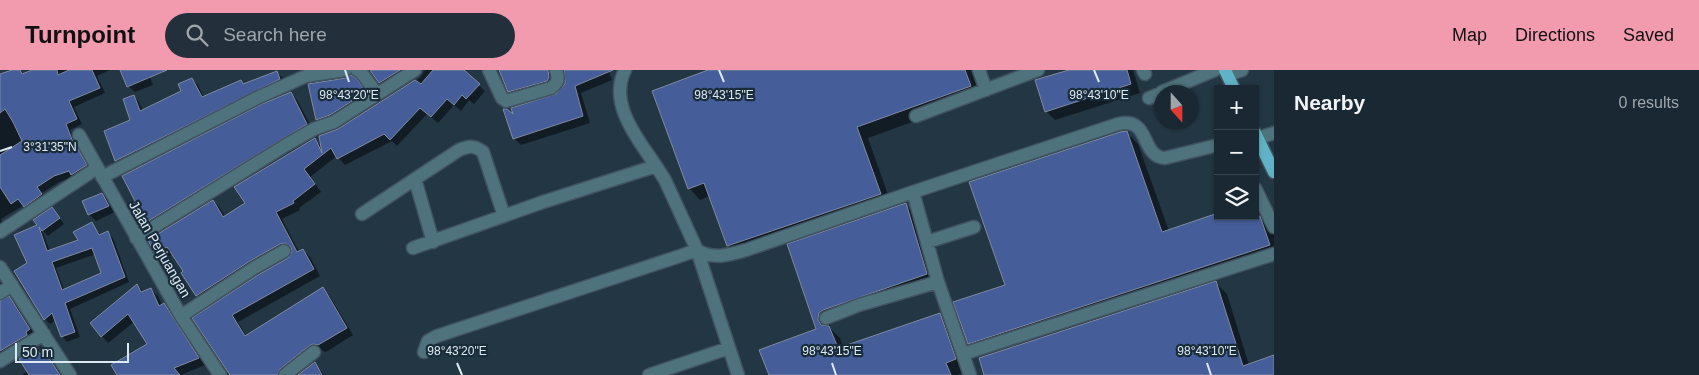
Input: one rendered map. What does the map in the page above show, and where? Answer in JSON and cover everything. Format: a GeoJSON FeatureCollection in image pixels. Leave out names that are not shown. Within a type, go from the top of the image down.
{"type":"FeatureCollection","features":[{"type":"Feature","properties":{"kind":"main road"},"geometry":{"type":"LineString","coordinates":[[1226,73],[1232,85]]}},
{"type":"Feature","properties":{"kind":"main road"},"geometry":{"type":"LineString","coordinates":[[1259,139],[1274,172]]}},
{"type":"Feature","properties":{"kind":"street"},"geometry":{"type":"LineString","coordinates":[[0,232],[100,172],[259,97],[306,76],[345,70]]}},
{"type":"Feature","properties":{"kind":"street"},"geometry":{"type":"LineString","coordinates":[[356,70],[361,72],[377,94]]}},
{"type":"Feature","properties":{"kind":"street"},"geometry":{"type":"LineString","coordinates":[[136,238],[286,145],[314,129],[334,122],[416,70]]}},
{"type":"Feature","properties":{"kind":"street"},"geometry":{"type":"LineString","coordinates":[[489,70],[502,98],[506,101],[551,88],[556,84],[558,77],[556,70]]}},
{"type":"Feature","properties":{"kind":"street"},"geometry":{"type":"LineString","coordinates":[[979,70],[986,90]]}},
{"type":"Feature","properties":{"kind":"street"},"geometry":{"type":"LineString","coordinates":[[916,116],[1038,70]]}},
{"type":"Feature","properties":{"kind":"street"},"geometry":{"type":"LineString","coordinates":[[1180,85],[1215,70]]}},
{"type":"Feature","properties":{"kind":"street"},"geometry":{"type":"LineString","coordinates":[[1226,73],[1242,70]]}},
{"type":"Feature","properties":{"kind":"street"},"geometry":{"type":"LineString","coordinates":[[624,71],[621,87],[626,121],[665,180],[697,250],[738,375]]}},
{"type":"Feature","properties":{"kind":"street"},"geometry":{"type":"LineString","coordinates":[[1149,98],[1154,96]]}},
{"type":"Feature","properties":{"kind":"street"},"geometry":{"type":"LineString","coordinates":[[697,250],[705,255],[732,255],[913,192],[1126,122],[1133,123],[1139,128],[1153,152],[1159,157],[1165,158],[1214,146]]}},
{"type":"Feature","properties":{"kind":"street"},"geometry":{"type":"LineString","coordinates":[[1259,135],[1274,133]]}},
{"type":"Feature","properties":{"kind":"street","name":"Jalan Perjuangan"},"geometry":{"type":"LineString","coordinates":[[78,135],[181,316],[220,375]]}},
{"type":"Feature","properties":{"kind":"street"},"geometry":{"type":"LineString","coordinates":[[362,214],[459,150],[469,146],[477,146],[484,152],[504,216]]}},
{"type":"Feature","properties":{"kind":"street"},"geometry":{"type":"LineString","coordinates":[[413,248],[656,166]]}},
{"type":"Feature","properties":{"kind":"street"},"geometry":{"type":"LineString","coordinates":[[415,179],[432,242]]}},
{"type":"Feature","properties":{"kind":"street"},"geometry":{"type":"LineString","coordinates":[[913,192],[938,282],[970,375]]}},
{"type":"Feature","properties":{"kind":"street"},"geometry":{"type":"LineString","coordinates":[[1259,196],[1274,227]]}},
{"type":"Feature","properties":{"kind":"street"},"geometry":{"type":"LineString","coordinates":[[927,242],[974,227]]}},
{"type":"Feature","properties":{"kind":"street"},"geometry":{"type":"LineString","coordinates":[[424,352],[428,341],[437,336],[697,250]]}},
{"type":"Feature","properties":{"kind":"street"},"geometry":{"type":"LineString","coordinates":[[181,316],[254,268],[284,251]]}},
{"type":"Feature","properties":{"kind":"street"},"geometry":{"type":"LineString","coordinates":[[963,354],[1274,254]]}},
{"type":"Feature","properties":{"kind":"street"},"geometry":{"type":"LineString","coordinates":[[0,267],[70,375]]}},
{"type":"Feature","properties":{"kind":"street"},"geometry":{"type":"LineString","coordinates":[[826,318],[938,282]]}},
{"type":"Feature","properties":{"kind":"street"},"geometry":{"type":"LineString","coordinates":[[0,293],[12,286]]}},
{"type":"Feature","properties":{"kind":"street"},"geometry":{"type":"LineString","coordinates":[[0,361],[44,334]]}},
{"type":"Feature","properties":{"kind":"street"},"geometry":{"type":"LineString","coordinates":[[650,375],[729,348]]}},
{"type":"Feature","properties":{"kind":"street"},"geometry":{"type":"LineString","coordinates":[[285,375],[314,352]]}},
{"type":"Feature","properties":{"kind":"building"},"geometry":{"type":"Polygon","coordinates":[[[12,70],[20,70],[22,74],[32,70],[57,70],[58,75],[69,70],[92,70],[100,88],[69,101],[77,119],[66,124],[76,150],[78,149],[87,165],[71,175],[69,171],[54,176],[37,187],[42,194],[24,207],[18,199],[11,204],[0,187],[0,155],[22,141],[5,109],[0,113],[0,74],[12,70]]]}},
{"type":"Feature","properties":{"kind":"building"},"geometry":{"type":"Polygon","coordinates":[[[120,70],[167,70],[127,87],[120,70]]]}},
{"type":"Feature","properties":{"kind":"building"},"geometry":{"type":"Polygon","coordinates":[[[370,70],[400,70],[379,83],[370,70]]]}},
{"type":"Feature","properties":{"kind":"building"},"geometry":{"type":"Polygon","coordinates":[[[433,70],[464,70],[480,84],[466,99],[462,95],[454,105],[447,99],[431,117],[420,108],[390,140],[384,134],[337,159],[331,148],[304,169],[315,184],[293,201],[294,203],[276,212],[297,252],[303,249],[314,269],[232,315],[245,336],[323,287],[347,328],[318,345],[313,344],[309,346],[280,369],[277,375],[230,375],[192,318],[288,258],[292,252],[291,247],[285,243],[280,244],[196,296],[181,273],[183,271],[167,247],[155,254],[148,240],[213,200],[223,217],[245,203],[234,187],[315,138],[322,153],[319,136],[338,129],[415,80],[421,84],[433,70]]]}},
{"type":"Feature","properties":{"kind":"building"},"geometry":{"type":"Polygon","coordinates":[[[499,70],[548,70],[549,78],[547,81],[508,92],[499,70]]]}},
{"type":"Feature","properties":{"kind":"building"},"geometry":{"type":"Polygon","coordinates":[[[564,70],[613,70],[575,86],[583,116],[513,139],[503,109],[507,109],[513,114],[511,108],[556,94],[565,84],[564,70]]]}},
{"type":"Feature","properties":{"kind":"building"},"geometry":{"type":"Polygon","coordinates":[[[708,70],[965,70],[971,86],[857,127],[881,194],[727,246],[704,183],[688,189],[652,91],[708,70]]]}},
{"type":"Feature","properties":{"kind":"building"},"geometry":{"type":"Polygon","coordinates":[[[1069,70],[1127,70],[1131,84],[1045,112],[1035,80],[1069,70]]]}},
{"type":"Feature","properties":{"kind":"building"},"geometry":{"type":"Polygon","coordinates":[[[277,71],[280,79],[115,161],[104,131],[130,120],[123,99],[134,95],[140,111],[181,91],[178,84],[192,78],[202,97],[241,80],[243,84],[277,71]]]}},
{"type":"Feature","properties":{"kind":"building"},"geometry":{"type":"Polygon","coordinates":[[[351,75],[356,78],[366,92],[330,115],[316,120],[308,84],[346,78],[351,75]]]}},
{"type":"Feature","properties":{"kind":"building"},"geometry":{"type":"Polygon","coordinates":[[[291,92],[307,124],[140,226],[130,206],[136,203],[122,176],[262,104],[291,92]]]}},
{"type":"Feature","properties":{"kind":"building"},"geometry":{"type":"Polygon","coordinates":[[[1127,131],[1162,232],[1214,214],[1214,220],[1259,220],[1260,216],[1270,245],[968,344],[953,302],[1005,285],[969,182],[1127,131]]]}},
{"type":"Feature","properties":{"kind":"building"},"geometry":{"type":"Polygon","coordinates":[[[102,193],[109,206],[88,215],[82,201],[102,193]]]}},
{"type":"Feature","properties":{"kind":"building"},"geometry":{"type":"Polygon","coordinates":[[[906,203],[927,274],[823,310],[819,313],[818,320],[821,325],[829,326],[838,348],[940,313],[956,359],[946,363],[951,375],[769,375],[759,350],[816,329],[787,244],[906,203]]]}},
{"type":"Feature","properties":{"kind":"building"},"geometry":{"type":"Polygon","coordinates":[[[52,207],[60,218],[42,231],[39,227],[47,251],[78,240],[73,232],[92,222],[99,235],[108,231],[125,277],[65,303],[75,332],[61,337],[52,313],[44,320],[14,271],[27,263],[14,235],[37,225],[33,220],[52,207]],[[92,248],[52,262],[62,290],[101,273],[92,248]]]}},
{"type":"Feature","properties":{"kind":"building"},"geometry":{"type":"Polygon","coordinates":[[[1216,281],[1243,366],[1274,355],[1274,375],[984,375],[979,358],[1216,281]]]}},
{"type":"Feature","properties":{"kind":"building"},"geometry":{"type":"Polygon","coordinates":[[[137,284],[141,292],[151,288],[159,306],[164,303],[199,358],[174,368],[180,375],[117,375],[111,365],[147,344],[128,314],[101,337],[90,323],[137,284]]]}},
{"type":"Feature","properties":{"kind":"building"},"geometry":{"type":"Polygon","coordinates":[[[9,296],[30,329],[26,332],[27,335],[0,351],[0,301],[9,296]]]}},
{"type":"Feature","properties":{"kind":"building"},"geometry":{"type":"Polygon","coordinates":[[[36,348],[40,354],[44,351],[60,375],[29,375],[19,359],[36,348]]]}},
{"type":"Feature","properties":{"kind":"building"},"geometry":{"type":"Polygon","coordinates":[[[315,362],[322,375],[298,375],[315,362]]]}}]}
